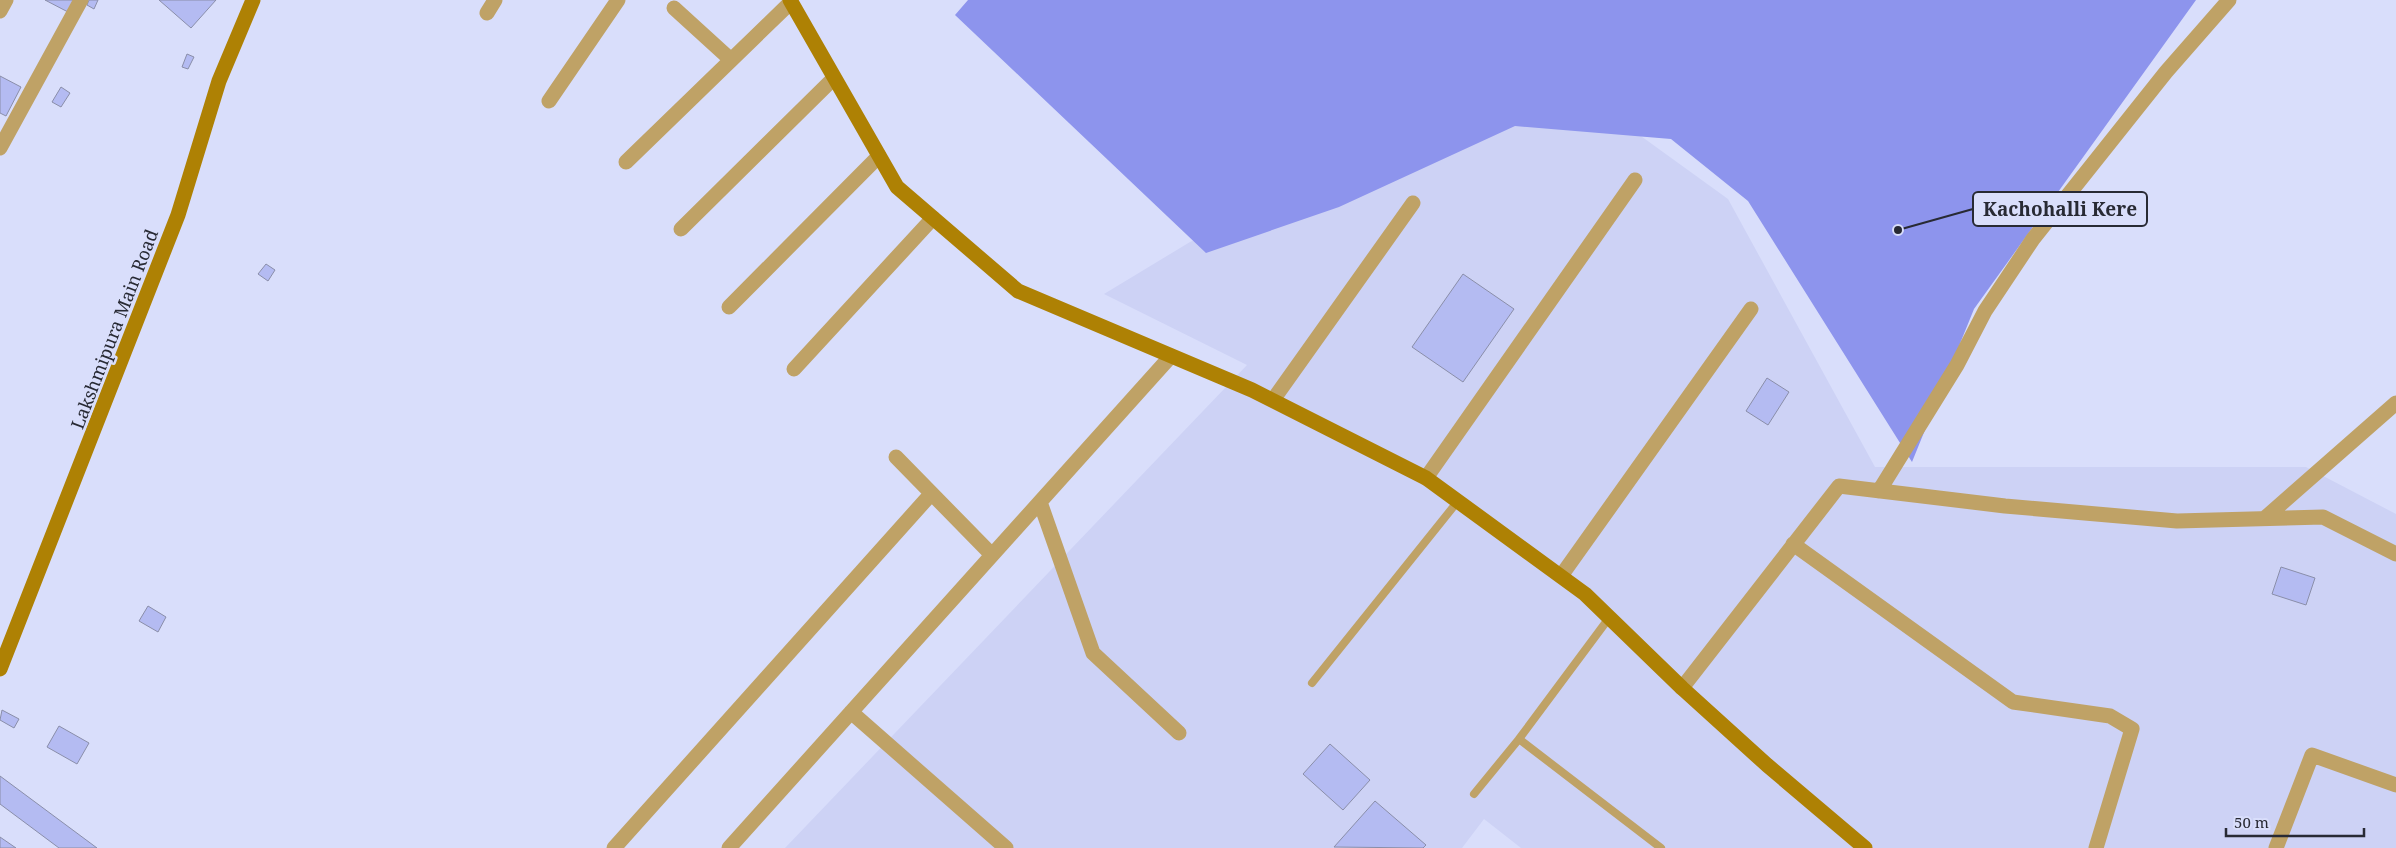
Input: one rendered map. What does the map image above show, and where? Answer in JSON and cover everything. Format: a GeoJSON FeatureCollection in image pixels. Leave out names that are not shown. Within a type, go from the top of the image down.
{"type":"FeatureCollection","features":[{"type":"Feature","properties":{"kind":"street"},"geometry":{"type":"LineString","coordinates":[[0,11],[6,0]]}},
{"type":"Feature","properties":{"kind":"street"},"geometry":{"type":"LineString","coordinates":[[0,148],[81,0]]}},
{"type":"Feature","properties":{"kind":"street","name":"Lakshmipura Main Road"},"geometry":{"type":"LineString","coordinates":[[0,669],[178,215],[219,81],[253,0]]}},
{"type":"Feature","properties":{"kind":"street"},"geometry":{"type":"LineString","coordinates":[[549,101],[618,0]]}},
{"type":"Feature","properties":{"kind":"street"},"geometry":{"type":"LineString","coordinates":[[1879,491],[1957,365],[1985,311],[2033,239],[2166,72],[2229,0]]}},
{"type":"Feature","properties":{"kind":"street"},"geometry":{"type":"LineString","coordinates":[[626,162],[791,1],[897,187],[1018,291],[1273,400],[1426,478],[1585,594],[1682,688],[1767,766],[1865,848]]}},
{"type":"Feature","properties":{"kind":"street"},"geometry":{"type":"LineString","coordinates":[[674,8],[730,59]]}},
{"type":"Feature","properties":{"kind":"street"},"geometry":{"type":"LineString","coordinates":[[681,229],[834,78]]}},
{"type":"Feature","properties":{"kind":"street"},"geometry":{"type":"LineString","coordinates":[[729,307],[880,156]]}},
{"type":"Feature","properties":{"kind":"street"},"geometry":{"type":"LineString","coordinates":[[1426,478],[1635,180]]}},
{"type":"Feature","properties":{"kind":"street"},"geometry":{"type":"LineString","coordinates":[[1273,400],[1413,203]]}},
{"type":"Feature","properties":{"kind":"street"},"geometry":{"type":"LineString","coordinates":[[794,369],[933,218]]}},
{"type":"Feature","properties":{"kind":"street"},"geometry":{"type":"LineString","coordinates":[[1561,576],[1751,309]]}},
{"type":"Feature","properties":{"kind":"street"},"geometry":{"type":"LineString","coordinates":[[729,848],[1171,356]]}},
{"type":"Feature","properties":{"kind":"street"},"geometry":{"type":"LineString","coordinates":[[2265,518],[2396,403]]}},
{"type":"Feature","properties":{"kind":"street"},"geometry":{"type":"LineString","coordinates":[[896,457],[992,555]]}},
{"type":"Feature","properties":{"kind":"street"},"geometry":{"type":"LineString","coordinates":[[1682,688],[1839,486],[2005,506],[2177,521],[2323,517],[2396,554]]}},
{"type":"Feature","properties":{"kind":"street"},"geometry":{"type":"LineString","coordinates":[[614,848],[931,494]]}},
{"type":"Feature","properties":{"kind":"street"},"geometry":{"type":"LineString","coordinates":[[1040,502],[1093,653],[1179,733]]}},
{"type":"Feature","properties":{"kind":"street"},"geometry":{"type":"LineString","coordinates":[[1793,544],[2012,702],[2110,716],[2132,729],[2096,848]]}},
{"type":"Feature","properties":{"kind":"street"},"geometry":{"type":"LineString","coordinates":[[851,712],[1006,848]]}},
{"type":"Feature","properties":{"kind":"street"},"geometry":{"type":"LineString","coordinates":[[2276,848],[2312,755],[2396,785]]}},
{"type":"Feature","properties":{"kind":"lane"},"geometry":{"type":"LineString","coordinates":[[1312,683],[1458,502]]}},
{"type":"Feature","properties":{"kind":"lane"},"geometry":{"type":"LineString","coordinates":[[1474,794],[1519,739],[1609,618]]}},
{"type":"Feature","properties":{"kind":"lane"},"geometry":{"type":"LineString","coordinates":[[1519,739],[1661,848]]}},
{"type":"Feature","properties":{"kind":"shaded area"},"geometry":{"type":"Polygon","coordinates":[[[1481,117],[1627,126],[1728,199],[1875,467],[2306,467],[2396,514],[2396,848],[1521,848],[1484,819],[1462,848],[785,848],[1247,365],[1104,294],[1190,242],[1481,117]]]}},
{"type":"Feature","properties":{"kind":"water"},"geometry":{"type":"Polygon","coordinates":[[[968,0],[2196,0],[1974,309],[1912,462],[1748,201],[1671,139],[1515,126],[1339,207],[1206,253],[955,15],[968,0]]]}},
{"type":"Feature","properties":{"kind":"building"},"geometry":{"type":"Polygon","coordinates":[[[45,0],[74,0],[68,12],[45,0]]]}},
{"type":"Feature","properties":{"kind":"building"},"geometry":{"type":"Polygon","coordinates":[[[89,0],[98,0],[94,9],[87,5],[89,0]]]}},
{"type":"Feature","properties":{"kind":"building"},"geometry":{"type":"Polygon","coordinates":[[[159,0],[216,0],[191,28],[159,0]]]}},
{"type":"Feature","properties":{"kind":"building"},"geometry":{"type":"Polygon","coordinates":[[[187,54],[194,57],[188,69],[182,67],[187,54]]]}},
{"type":"Feature","properties":{"kind":"building"},"geometry":{"type":"Polygon","coordinates":[[[0,76],[21,87],[6,116],[0,113],[0,76]]]}},
{"type":"Feature","properties":{"kind":"building"},"geometry":{"type":"Polygon","coordinates":[[[61,87],[70,93],[61,107],[52,102],[61,87]]]}},
{"type":"Feature","properties":{"kind":"building"},"geometry":{"type":"Polygon","coordinates":[[[266,264],[275,270],[268,281],[258,274],[266,264]]]}},
{"type":"Feature","properties":{"kind":"building"},"geometry":{"type":"Polygon","coordinates":[[[1463,274],[1514,309],[1463,382],[1412,347],[1463,274]]]}},
{"type":"Feature","properties":{"kind":"building"},"geometry":{"type":"Polygon","coordinates":[[[1767,378],[1789,392],[1768,425],[1746,411],[1767,378]]]}},
{"type":"Feature","properties":{"kind":"building"},"geometry":{"type":"Polygon","coordinates":[[[2281,567],[2315,578],[2306,605],[2272,594],[2281,567]]]}},
{"type":"Feature","properties":{"kind":"building"},"geometry":{"type":"Polygon","coordinates":[[[148,606],[166,617],[158,632],[139,621],[148,606]]]}},
{"type":"Feature","properties":{"kind":"building"},"geometry":{"type":"Polygon","coordinates":[[[2,710],[19,719],[14,728],[0,720],[2,710]]]}},
{"type":"Feature","properties":{"kind":"building"},"geometry":{"type":"Polygon","coordinates":[[[59,726],[89,743],[77,764],[47,747],[59,726]]]}},
{"type":"Feature","properties":{"kind":"building"},"geometry":{"type":"Polygon","coordinates":[[[1330,744],[1370,780],[1343,810],[1303,774],[1330,744]]]}},
{"type":"Feature","properties":{"kind":"building"},"geometry":{"type":"Polygon","coordinates":[[[0,776],[97,848],[59,848],[0,804],[0,776]]]}},
{"type":"Feature","properties":{"kind":"building"},"geometry":{"type":"Polygon","coordinates":[[[1375,801],[1426,845],[1423,848],[1334,847],[1375,801]]]}},
{"type":"Feature","properties":{"kind":"building"},"geometry":{"type":"Polygon","coordinates":[[[0,837],[16,848],[0,848],[0,837]]]}},
{"type":"Feature","properties":{"kind":"place","name":"Kachohalli Kere"},"geometry":{"type":"Point","coordinates":[1898,230]}}]}
